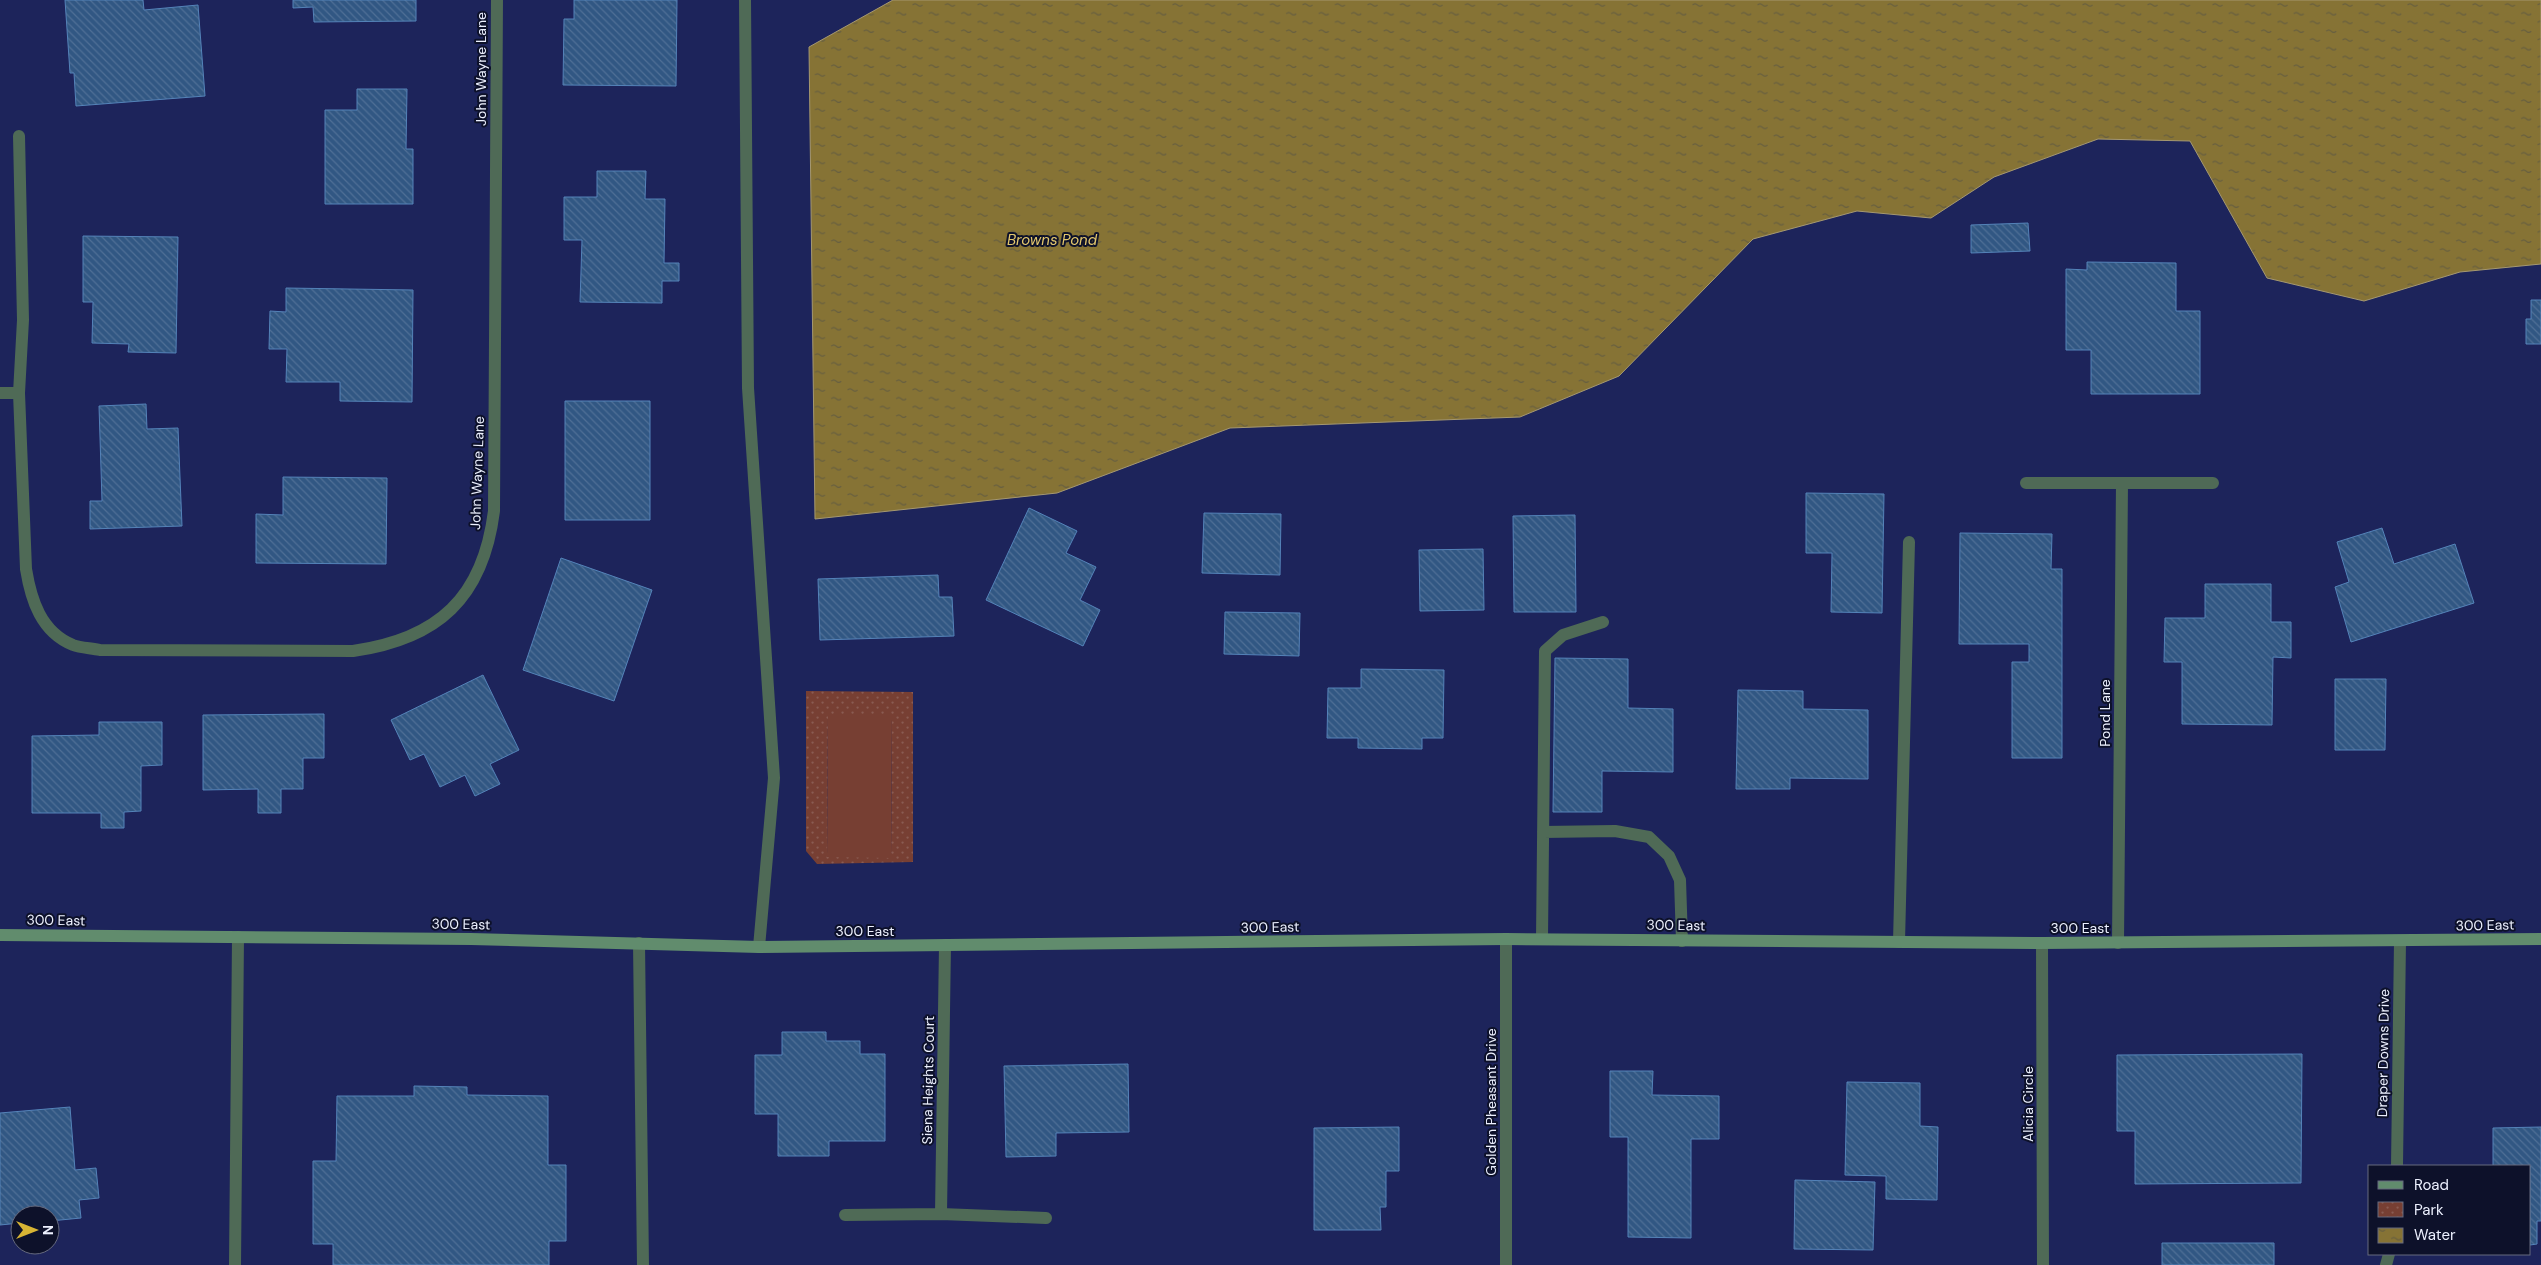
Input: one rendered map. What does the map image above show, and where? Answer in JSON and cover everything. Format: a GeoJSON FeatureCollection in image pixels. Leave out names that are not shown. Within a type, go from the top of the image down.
{"type":"FeatureCollection","features":[{"type":"Feature","properties":{"kind":"main road","name":"300 East"},"geometry":{"type":"LineString","coordinates":[[0,934],[471,939],[759,947],[1506,939],[2042,943],[2541,939]]}},
{"type":"Feature","properties":{"kind":"street","name":"John Wayne Lane"},"geometry":{"type":"LineString","coordinates":[[19,393],[26,569],[30,592],[38,613],[51,630],[73,645],[100,650],[353,651],[380,648],[407,639],[431,626],[451,609],[470,588],[482,564],[490,538],[494,512],[497,0]]}},
{"type":"Feature","properties":{"kind":"street"},"geometry":{"type":"LineString","coordinates":[[745,0],[748,388],[774,778],[759,947]]}},
{"type":"Feature","properties":{"kind":"street"},"geometry":{"type":"LineString","coordinates":[[0,393],[19,393],[23,320],[19,136]]}},
{"type":"Feature","properties":{"kind":"street","name":"Pond Lane"},"geometry":{"type":"LineString","coordinates":[[2118,943],[2122,482]]}},
{"type":"Feature","properties":{"kind":"street"},"geometry":{"type":"LineString","coordinates":[[2026,483],[2213,482]]}},
{"type":"Feature","properties":{"kind":"street"},"geometry":{"type":"LineString","coordinates":[[1899,942],[1909,542]]}},
{"type":"Feature","properties":{"kind":"street"},"geometry":{"type":"LineString","coordinates":[[1542,939],[1545,651],[1563,635],[1603,622]]}},
{"type":"Feature","properties":{"kind":"street"},"geometry":{"type":"LineString","coordinates":[[1543,832],[1615,831],[1649,838],[1669,856],[1680,880],[1682,940]]}},
{"type":"Feature","properties":{"kind":"street"},"geometry":{"type":"LineString","coordinates":[[236,1265],[238,937]]}},
{"type":"Feature","properties":{"kind":"street","name":"Golden Pheasant Drive"},"geometry":{"type":"LineString","coordinates":[[1506,939],[1506,1265]]}},
{"type":"Feature","properties":{"kind":"street","name":"Draper Downs Drive"},"geometry":{"type":"LineString","coordinates":[[2397,1165],[2400,940]]}},
{"type":"Feature","properties":{"kind":"street","name":"Alicia Circle"},"geometry":{"type":"LineString","coordinates":[[2042,943],[2043,1265]]}},
{"type":"Feature","properties":{"kind":"street"},"geometry":{"type":"LineString","coordinates":[[639,944],[643,1265]]}},
{"type":"Feature","properties":{"kind":"street","name":"Siena Heights Court"},"geometry":{"type":"LineString","coordinates":[[941,1214],[944,946]]}},
{"type":"Feature","properties":{"kind":"street"},"geometry":{"type":"LineString","coordinates":[[845,1215],[941,1214],[1046,1218]]}},
{"type":"Feature","properties":{"kind":"green space"},"geometry":{"type":"Polygon","coordinates":[[[806,691],[913,692],[913,862],[817,864],[806,851],[806,691]],[[828,716],[827,857],[891,858],[892,716],[828,716]]]}},
{"type":"Feature","properties":{"kind":"green space"},"geometry":{"type":"Polygon","coordinates":[[[828,716],[892,716],[891,858],[827,858],[828,716]]]}},
{"type":"Feature","properties":{"kind":"water","name":"Browns Pond"},"geometry":{"type":"Polygon","coordinates":[[[893,0],[2541,0],[2541,264],[2460,272],[2364,301],[2267,278],[2190,141],[2098,139],[1994,177],[1931,218],[1857,211],[1753,239],[1619,376],[1520,417],[1230,428],[1057,493],[815,519],[809,47],[893,0]]]}},
{"type":"Feature","properties":{"kind":"building"},"geometry":{"type":"Polygon","coordinates":[[[65,0],[143,0],[144,10],[198,5],[205,96],[76,106],[74,73],[70,73],[65,0]]]}},
{"type":"Feature","properties":{"kind":"building"},"geometry":{"type":"Polygon","coordinates":[[[293,0],[416,0],[416,21],[314,22],[313,7],[293,8],[293,0]]]}},
{"type":"Feature","properties":{"kind":"building"},"geometry":{"type":"Polygon","coordinates":[[[574,0],[677,0],[676,86],[563,85],[564,19],[574,19],[574,0]]]}},
{"type":"Feature","properties":{"kind":"building"},"geometry":{"type":"Polygon","coordinates":[[[357,89],[407,89],[406,149],[413,149],[413,204],[325,204],[325,110],[357,110],[357,89]]]}},
{"type":"Feature","properties":{"kind":"building"},"geometry":{"type":"Polygon","coordinates":[[[597,171],[646,171],[645,199],[665,199],[664,263],[679,263],[679,281],[662,281],[662,303],[580,302],[582,240],[564,240],[564,197],[597,197],[597,171]]]}},
{"type":"Feature","properties":{"kind":"building"},"geometry":{"type":"Polygon","coordinates":[[[2028,223],[2030,251],[1971,253],[1971,225],[2028,223]]]}},
{"type":"Feature","properties":{"kind":"building"},"geometry":{"type":"Polygon","coordinates":[[[83,236],[178,237],[176,353],[128,352],[129,344],[92,343],[93,302],[83,302],[83,236]]]}},
{"type":"Feature","properties":{"kind":"building"},"geometry":{"type":"Polygon","coordinates":[[[2087,262],[2176,263],[2176,311],[2200,311],[2200,394],[2091,394],[2091,350],[2066,350],[2066,269],[2087,270],[2087,262]]]}},
{"type":"Feature","properties":{"kind":"building"},"geometry":{"type":"Polygon","coordinates":[[[286,288],[413,290],[412,402],[340,401],[340,382],[286,382],[287,349],[269,349],[270,311],[286,312],[286,288]]]}},
{"type":"Feature","properties":{"kind":"building"},"geometry":{"type":"Polygon","coordinates":[[[2531,300],[2541,300],[2541,344],[2526,344],[2526,319],[2531,319],[2531,300]]]}},
{"type":"Feature","properties":{"kind":"building"},"geometry":{"type":"Polygon","coordinates":[[[565,401],[650,401],[650,520],[565,520],[565,401]]]}},
{"type":"Feature","properties":{"kind":"building"},"geometry":{"type":"Polygon","coordinates":[[[146,404],[147,429],[178,428],[182,526],[90,529],[90,501],[102,501],[99,406],[146,404]]]}},
{"type":"Feature","properties":{"kind":"building"},"geometry":{"type":"Polygon","coordinates":[[[283,477],[387,478],[386,564],[256,563],[256,514],[283,515],[283,477]]]}},
{"type":"Feature","properties":{"kind":"building"},"geometry":{"type":"Polygon","coordinates":[[[1806,493],[1884,494],[1882,613],[1831,612],[1832,553],[1806,553],[1806,493]]]}},
{"type":"Feature","properties":{"kind":"building"},"geometry":{"type":"Polygon","coordinates":[[[1029,508],[1077,531],[1066,553],[1096,567],[1080,600],[1100,610],[1083,646],[986,600],[1029,508]]]}},
{"type":"Feature","properties":{"kind":"building"},"geometry":{"type":"Polygon","coordinates":[[[1204,513],[1281,514],[1280,575],[1202,573],[1204,513]]]}},
{"type":"Feature","properties":{"kind":"building"},"geometry":{"type":"Polygon","coordinates":[[[1575,515],[1576,612],[1514,612],[1513,516],[1575,515]]]}},
{"type":"Feature","properties":{"kind":"building"},"geometry":{"type":"Polygon","coordinates":[[[2382,528],[2394,564],[2455,544],[2474,603],[2351,642],[2335,587],[2349,582],[2337,542],[2382,528]]]}},
{"type":"Feature","properties":{"kind":"building"},"geometry":{"type":"Polygon","coordinates":[[[1960,533],[2052,534],[2051,569],[2062,569],[2062,758],[2012,758],[2012,662],[2029,662],[2029,644],[1959,644],[1960,533]]]}},
{"type":"Feature","properties":{"kind":"building"},"geometry":{"type":"Polygon","coordinates":[[[1483,549],[1484,610],[1420,611],[1419,550],[1483,549]]]}},
{"type":"Feature","properties":{"kind":"building"},"geometry":{"type":"Polygon","coordinates":[[[561,558],[652,590],[614,701],[523,670],[561,558]]]}},
{"type":"Feature","properties":{"kind":"building"},"geometry":{"type":"Polygon","coordinates":[[[938,575],[939,597],[952,597],[954,636],[820,640],[818,579],[938,575]]]}},
{"type":"Feature","properties":{"kind":"building"},"geometry":{"type":"Polygon","coordinates":[[[2205,584],[2271,584],[2271,622],[2291,622],[2291,658],[2273,657],[2272,725],[2182,724],[2182,662],[2164,662],[2165,618],[2205,618],[2205,584]]]}},
{"type":"Feature","properties":{"kind":"building"},"geometry":{"type":"Polygon","coordinates":[[[1225,612],[1300,613],[1299,656],[1224,654],[1225,612]]]}},
{"type":"Feature","properties":{"kind":"building"},"geometry":{"type":"Polygon","coordinates":[[[1555,658],[1628,659],[1628,708],[1673,709],[1673,772],[1602,771],[1602,812],[1553,812],[1555,658]]]}},
{"type":"Feature","properties":{"kind":"building"},"geometry":{"type":"Polygon","coordinates":[[[1361,669],[1444,670],[1443,738],[1422,738],[1422,749],[1358,748],[1358,738],[1327,738],[1328,688],[1361,688],[1361,669]]]}},
{"type":"Feature","properties":{"kind":"building"},"geometry":{"type":"Polygon","coordinates":[[[483,675],[519,750],[490,764],[500,784],[475,796],[465,775],[440,787],[424,754],[410,760],[391,720],[483,675]]]}},
{"type":"Feature","properties":{"kind":"building"},"geometry":{"type":"Polygon","coordinates":[[[2335,679],[2386,679],[2385,750],[2335,750],[2335,679]]]}},
{"type":"Feature","properties":{"kind":"building"},"geometry":{"type":"Polygon","coordinates":[[[1738,690],[1803,691],[1803,709],[1868,710],[1868,779],[1790,778],[1790,789],[1736,789],[1738,690]]]}},
{"type":"Feature","properties":{"kind":"building"},"geometry":{"type":"Polygon","coordinates":[[[324,714],[324,758],[303,758],[303,789],[281,789],[281,813],[258,813],[258,789],[203,790],[203,715],[324,714]]]}},
{"type":"Feature","properties":{"kind":"building"},"geometry":{"type":"Polygon","coordinates":[[[99,722],[162,722],[162,765],[141,766],[141,811],[124,812],[124,828],[101,828],[101,813],[32,813],[32,736],[99,735],[99,722]]]}},
{"type":"Feature","properties":{"kind":"building"},"geometry":{"type":"Polygon","coordinates":[[[782,1032],[826,1032],[826,1041],[860,1041],[860,1054],[885,1054],[885,1141],[829,1141],[829,1156],[778,1156],[778,1114],[755,1114],[755,1055],[782,1055],[782,1032]]]}},
{"type":"Feature","properties":{"kind":"building"},"geometry":{"type":"Polygon","coordinates":[[[2302,1054],[2301,1183],[2135,1184],[2135,1131],[2117,1131],[2117,1055],[2302,1054]]]}},
{"type":"Feature","properties":{"kind":"building"},"geometry":{"type":"Polygon","coordinates":[[[1128,1064],[1129,1132],[1056,1133],[1056,1156],[1006,1157],[1004,1066],[1128,1064]]]}},
{"type":"Feature","properties":{"kind":"building"},"geometry":{"type":"Polygon","coordinates":[[[1610,1071],[1653,1071],[1652,1095],[1719,1096],[1719,1139],[1691,1139],[1691,1238],[1628,1237],[1628,1137],[1610,1137],[1610,1071]]]}},
{"type":"Feature","properties":{"kind":"building"},"geometry":{"type":"Polygon","coordinates":[[[1847,1082],[1920,1083],[1920,1126],[1938,1127],[1937,1200],[1886,1199],[1886,1176],[1845,1175],[1847,1082]]]}},
{"type":"Feature","properties":{"kind":"building"},"geometry":{"type":"Polygon","coordinates":[[[414,1086],[467,1087],[467,1095],[548,1096],[548,1165],[566,1165],[566,1241],[549,1241],[549,1265],[333,1265],[333,1244],[313,1244],[313,1161],[336,1161],[337,1096],[414,1096],[414,1086]]]}},
{"type":"Feature","properties":{"kind":"building"},"geometry":{"type":"Polygon","coordinates":[[[70,1107],[75,1170],[96,1168],[99,1198],[79,1200],[81,1218],[60,1220],[60,1205],[10,1205],[10,1224],[0,1225],[0,1113],[70,1107]]]}},
{"type":"Feature","properties":{"kind":"building"},"geometry":{"type":"Polygon","coordinates":[[[1399,1127],[1399,1171],[1386,1171],[1386,1207],[1380,1207],[1381,1230],[1314,1230],[1314,1128],[1399,1127]]]}},
{"type":"Feature","properties":{"kind":"building"},"geometry":{"type":"Polygon","coordinates":[[[2541,1127],[2541,1221],[2537,1221],[2537,1244],[2531,1245],[2531,1165],[2493,1165],[2493,1128],[2541,1127]]]}},
{"type":"Feature","properties":{"kind":"building"},"geometry":{"type":"Polygon","coordinates":[[[1795,1180],[1875,1182],[1873,1250],[1794,1249],[1795,1180]]]}},
{"type":"Feature","properties":{"kind":"building"},"geometry":{"type":"Polygon","coordinates":[[[2162,1243],[2274,1243],[2274,1265],[2162,1265],[2162,1243]]]}}]}
